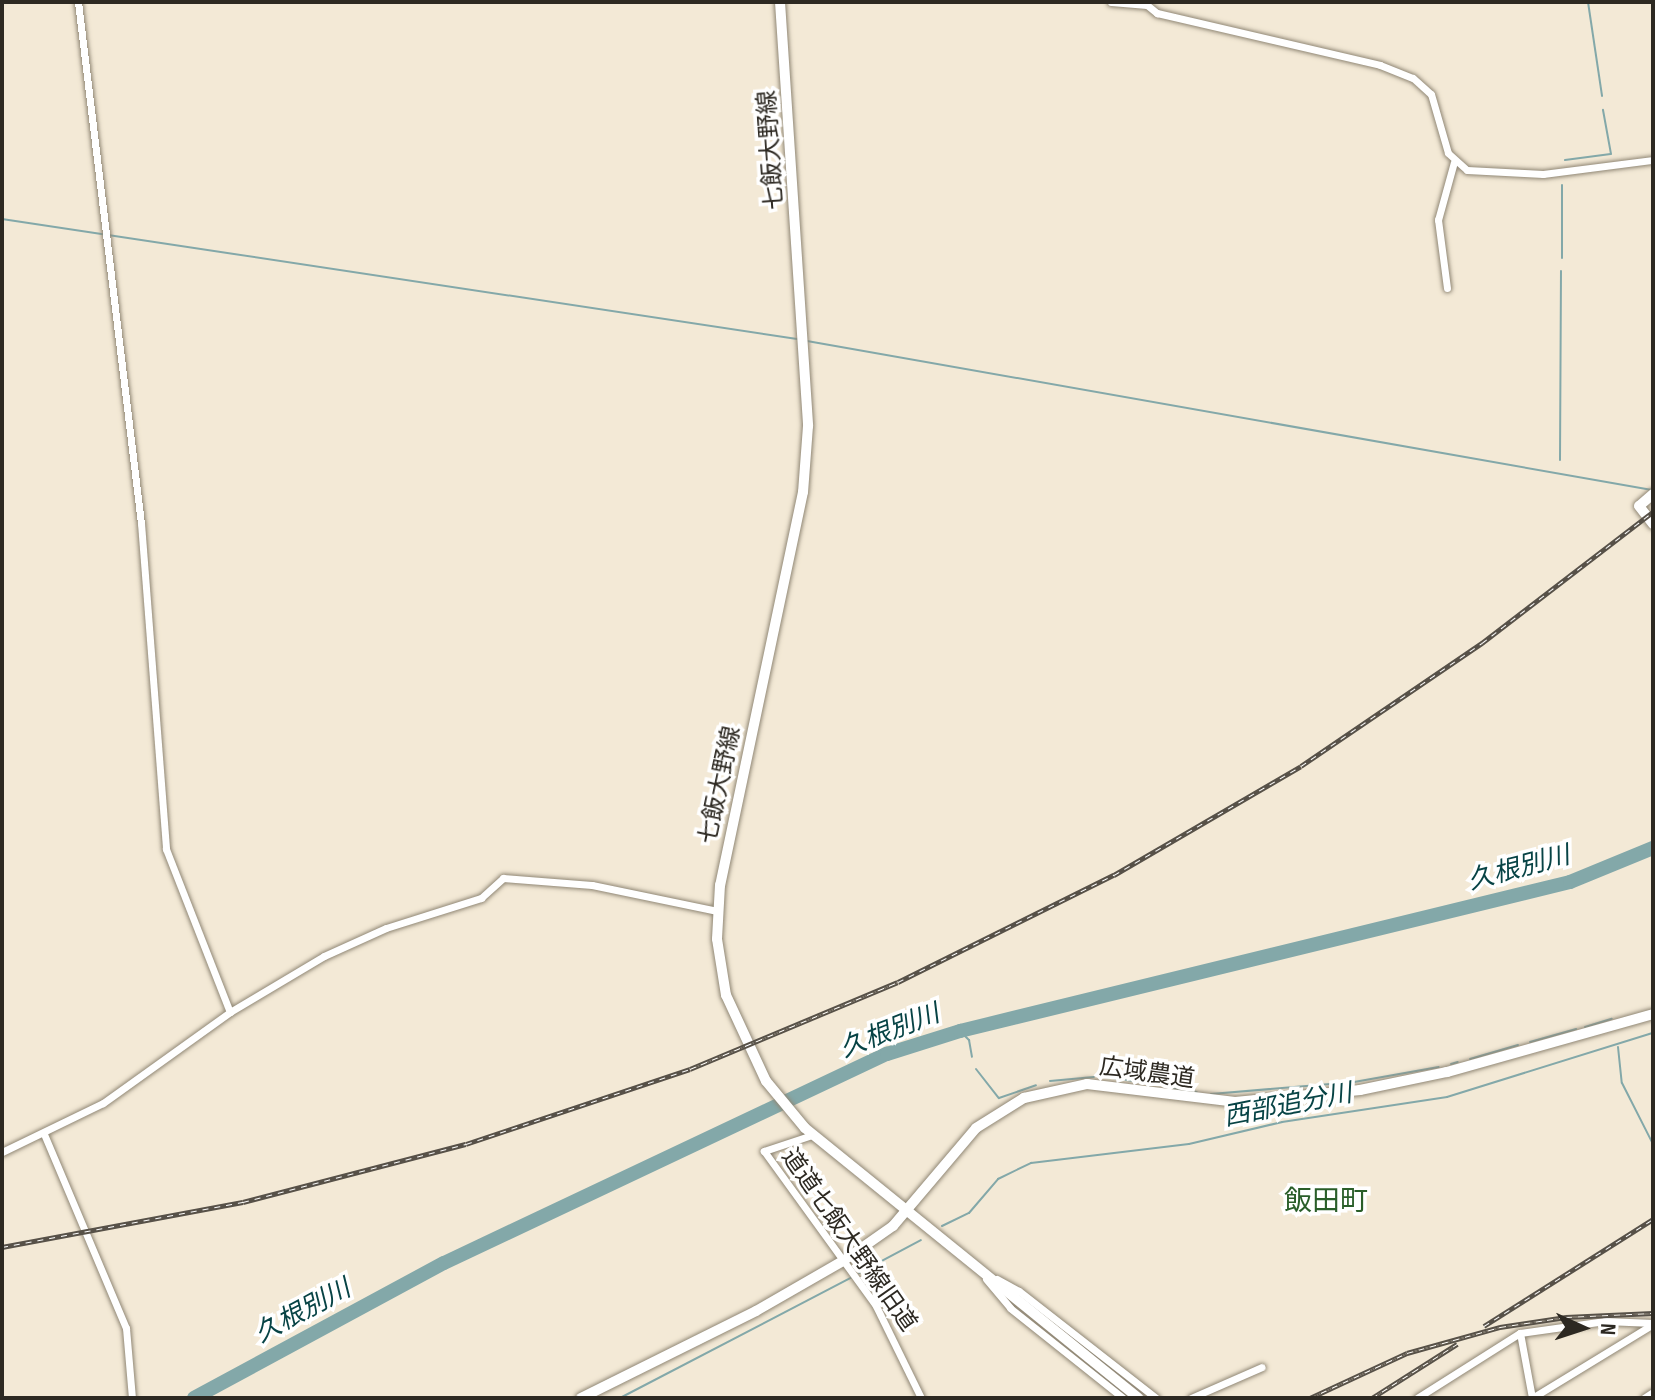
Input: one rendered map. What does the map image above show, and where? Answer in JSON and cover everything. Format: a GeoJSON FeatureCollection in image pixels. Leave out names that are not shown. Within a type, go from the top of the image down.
{"type":"FeatureCollection","features":[{"type":"Feature","properties":{"kind":"main road","name":"七飯大野線"},"geometry":{"type":"LineString","coordinates":[[780,2],[805,341],[808,426],[803,492],[717,911],[729,1005],[766,1081],[808,1132],[1139,1398]]}},
{"type":"Feature","properties":{"kind":"main road"},"geometry":{"type":"LineString","coordinates":[[1653,494],[1639,506],[1653,524]]}},
{"type":"Feature","properties":{"kind":"main road","name":"広域農道"},"geometry":{"type":"LineString","coordinates":[[581,1398],[756,1311],[843,1261],[906,1212],[976,1128],[1002,1109],[1045,1091],[1113,1085],[1235,1102],[1360,1090],[1447,1072],[1653,1014]]}},
{"type":"Feature","properties":{"kind":"street"},"geometry":{"type":"LineString","coordinates":[[78,2],[141,523],[166,849],[230,1012]]}},
{"type":"Feature","properties":{"kind":"street"},"geometry":{"type":"LineString","coordinates":[[1111,2],[1146,4],[1166,15],[1380,65],[1413,78],[1431,94],[1454,162],[1438,220],[1447,288]]}},
{"type":"Feature","properties":{"kind":"street"},"geometry":{"type":"LineString","coordinates":[[1454,162],[1477,172],[1525,174],[1653,160]]}},
{"type":"Feature","properties":{"kind":"street"},"geometry":{"type":"LineString","coordinates":[[2,1152],[44,1134],[131,1085],[230,1012],[363,937],[481,898],[503,878],[592,885],[717,911]]}},
{"type":"Feature","properties":{"kind":"street","name":"道道七飯大野線旧道"},"geometry":{"type":"LineString","coordinates":[[808,1132],[764,1151],[898,1343],[921,1398]]}},
{"type":"Feature","properties":{"kind":"street"},"geometry":{"type":"LineString","coordinates":[[44,1134],[126,1328],[132,1398]]}},
{"type":"Feature","properties":{"kind":"street"},"geometry":{"type":"LineString","coordinates":[[977,1269],[1010,1308],[1123,1398]]}},
{"type":"Feature","properties":{"kind":"street"},"geometry":{"type":"LineString","coordinates":[[977,1269],[1019,1291],[1156,1398]]}},
{"type":"Feature","properties":{"kind":"street"},"geometry":{"type":"LineString","coordinates":[[1417,1398],[1520,1333],[1605,1321],[1653,1323]]}},
{"type":"Feature","properties":{"kind":"street"},"geometry":{"type":"LineString","coordinates":[[1520,1333],[1532,1398],[1653,1323]]}},
{"type":"Feature","properties":{"kind":"street"},"geometry":{"type":"LineString","coordinates":[[1191,1398],[1262,1367]]}},
{"type":"Feature","properties":{"kind":"street"},"geometry":{"type":"LineString","coordinates":[[1644,1398],[1653,1392]]}},
{"type":"Feature","properties":{"kind":"waterway"},"geometry":{"type":"LineString","coordinates":[[1588,2],[1602,96]]}},
{"type":"Feature","properties":{"kind":"waterway"},"geometry":{"type":"LineString","coordinates":[[1565,160],[1611,154],[1603,110]]}},
{"type":"Feature","properties":{"kind":"waterway"},"geometry":{"type":"LineString","coordinates":[[1562,185],[1562,258]]}},
{"type":"Feature","properties":{"kind":"waterway"},"geometry":{"type":"LineString","coordinates":[[2,219],[797,339]]}},
{"type":"Feature","properties":{"kind":"waterway"},"geometry":{"type":"LineString","coordinates":[[1560,460],[1561,271]]}},
{"type":"Feature","properties":{"kind":"waterway"},"geometry":{"type":"LineString","coordinates":[[807,341],[1652,490]]}},
{"type":"Feature","properties":{"kind":"waterway","name":"久根別川"},"geometry":{"type":"LineString","coordinates":[[194,1398],[444,1263],[887,1054],[960,1031],[1570,882],[1653,848]]}},
{"type":"Feature","properties":{"kind":"waterway"},"geometry":{"type":"LineString","coordinates":[[1585,1027],[1612,1019]]}},
{"type":"Feature","properties":{"kind":"waterway"},"geometry":{"type":"LineString","coordinates":[[1530,1042],[1576,1029]]}},
{"type":"Feature","properties":{"kind":"waterway"},"geometry":{"type":"LineString","coordinates":[[960,1031],[969,1040],[972,1057]]}},
{"type":"Feature","properties":{"kind":"waterway","name":"西部追分川"},"geometry":{"type":"LineString","coordinates":[[942,1226],[969,1213],[998,1179],[1031,1163],[1189,1144],[1282,1122],[1447,1097],[1653,1033]]}},
{"type":"Feature","properties":{"kind":"waterway"},"geometry":{"type":"LineString","coordinates":[[1470,1059],[1518,1045]]}},
{"type":"Feature","properties":{"kind":"waterway"},"geometry":{"type":"LineString","coordinates":[[1618,1047],[1622,1083],[1653,1144]]}},
{"type":"Feature","properties":{"kind":"waterway"},"geometry":{"type":"LineString","coordinates":[[1451,1064],[1458,1062]]}},
{"type":"Feature","properties":{"kind":"waterway"},"geometry":{"type":"LineString","coordinates":[[1211,1094],[1354,1082],[1439,1067]]}},
{"type":"Feature","properties":{"kind":"waterway"},"geometry":{"type":"LineString","coordinates":[[976,1069],[999,1098],[1036,1085]]}},
{"type":"Feature","properties":{"kind":"waterway"},"geometry":{"type":"LineString","coordinates":[[1050,1081],[1094,1077]]}},
{"type":"Feature","properties":{"kind":"waterway"},"geometry":{"type":"LineString","coordinates":[[1105,1077],[1154,1084]]}},
{"type":"Feature","properties":{"kind":"waterway"},"geometry":{"type":"LineString","coordinates":[[1172,1088],[1197,1092]]}},
{"type":"Feature","properties":{"kind":"waterway","name":"西部追分川"},"geometry":{"type":"LineString","coordinates":[[859,1273],[921,1240]]}},
{"type":"Feature","properties":{"kind":"waterway","name":"西部追分川"},"geometry":{"type":"LineString","coordinates":[[620,1398],[851,1278]]}},
{"type":"Feature","properties":{"kind":"railway"},"geometry":{"type":"LineString","coordinates":[[2,1247],[243,1202],[466,1144],[690,1069],[898,982],[1114,875],[1301,766],[1482,643],[1653,512]]}},
{"type":"Feature","properties":{"kind":"railway"},"geometry":{"type":"LineString","coordinates":[[1484,1326],[1653,1219]]}},
{"type":"Feature","properties":{"kind":"railway"},"geometry":{"type":"LineString","coordinates":[[1310,1398],[1407,1353],[1500,1327],[1566,1317],[1653,1313]]}},
{"type":"Feature","properties":{"kind":"railway"},"geometry":{"type":"LineString","coordinates":[[1372,1398],[1457,1344]]}},
{"type":"Feature","properties":{"kind":"district","name":"飯田町"},"geometry":{"type":"Point","coordinates":[1326,1202]}}]}
